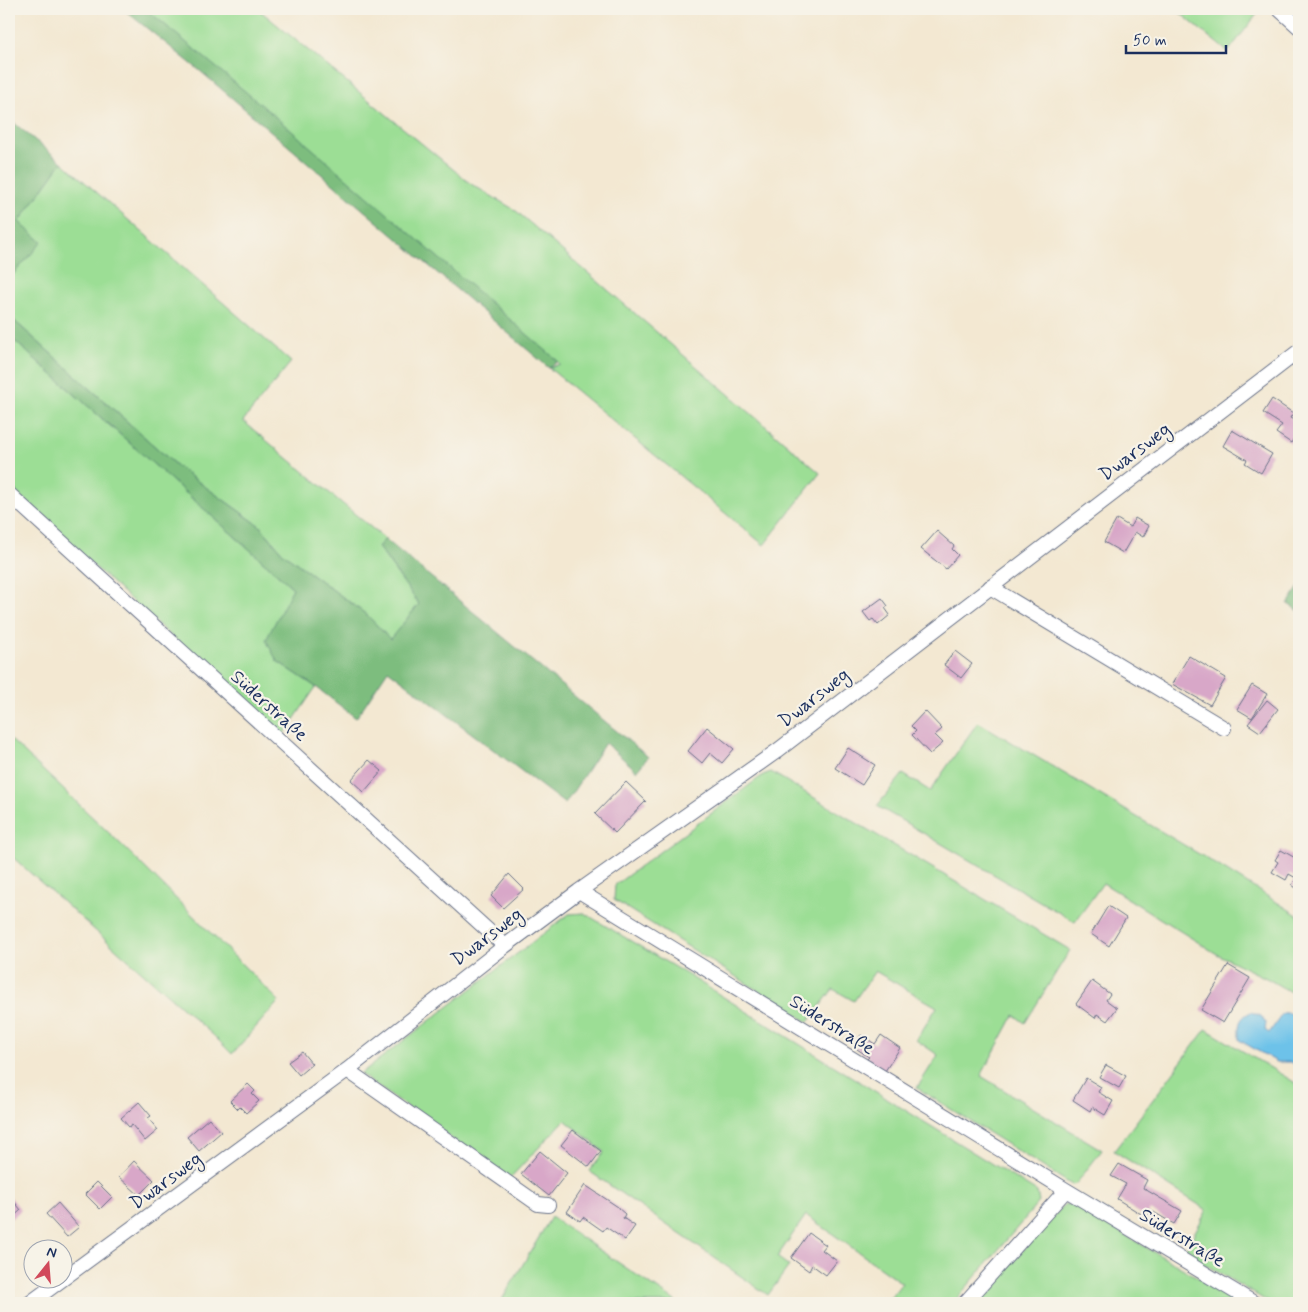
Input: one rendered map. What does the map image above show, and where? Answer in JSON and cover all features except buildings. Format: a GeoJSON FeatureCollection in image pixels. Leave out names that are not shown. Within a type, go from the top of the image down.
{"type":"FeatureCollection","features":[{"type":"Feature","properties":{"kind":"street"},"geometry":{"type":"LineString","coordinates":[[1279,9],[1299,27]]}},
{"type":"Feature","properties":{"kind":"street","name":"Dwarsweg"},"geometry":{"type":"LineString","coordinates":[[30,1303],[347,1070],[505,946],[579,891],[777,751],[1299,350]]}},
{"type":"Feature","properties":{"kind":"street","name":"Süderstraße"},"geometry":{"type":"LineString","coordinates":[[9,494],[505,946]]}},
{"type":"Feature","properties":{"kind":"street"},"geometry":{"type":"LineString","coordinates":[[990,587],[1224,728]]}},
{"type":"Feature","properties":{"kind":"street","name":"Süderstraße"},"geometry":{"type":"LineString","coordinates":[[579,891],[1254,1303]]}},
{"type":"Feature","properties":{"kind":"street"},"geometry":{"type":"LineString","coordinates":[[347,1070],[538,1204],[548,1205]]}},
{"type":"Feature","properties":{"kind":"street"},"geometry":{"type":"LineString","coordinates":[[965,1303],[1066,1190]]}},
{"type":"Feature","properties":{"kind":"green space"},"geometry":{"type":"Polygon","coordinates":[[[123,9],[146,9],[264,107],[558,361],[549,368],[199,70],[123,9]]]}},
{"type":"Feature","properties":{"kind":"green space"},"geometry":{"type":"Polygon","coordinates":[[[143,9],[258,9],[471,184],[515,210],[820,473],[764,545],[549,368],[560,364],[143,9]]]}},
{"type":"Feature","properties":{"kind":"green space"},"geometry":{"type":"Polygon","coordinates":[[[1175,9],[1261,9],[1228,52],[1175,9]]]}},
{"type":"Feature","properties":{"kind":"green space"},"geometry":{"type":"Polygon","coordinates":[[[9,119],[62,162],[19,222],[42,242],[9,279],[9,119]]]}},
{"type":"Feature","properties":{"kind":"green space"},"geometry":{"type":"Polygon","coordinates":[[[62,162],[291,362],[243,421],[385,539],[378,547],[419,604],[390,640],[367,615],[283,553],[260,526],[179,468],[9,316],[9,279],[41,242],[19,222],[62,162]]]}},
{"type":"Feature","properties":{"kind":"green space"},"geometry":{"type":"Polygon","coordinates":[[[9,316],[179,468],[260,526],[283,553],[367,615],[390,639],[419,604],[378,547],[385,539],[648,757],[637,771],[605,743],[565,804],[388,670],[356,718],[316,687],[277,661],[266,640],[293,588],[9,336],[9,316]]]}},
{"type":"Feature","properties":{"kind":"green space"},"geometry":{"type":"Polygon","coordinates":[[[9,336],[293,588],[277,661],[316,687],[282,737],[9,489],[9,336]]]}},
{"type":"Feature","properties":{"kind":"green space"},"geometry":{"type":"Polygon","coordinates":[[[1299,587],[1299,611],[1288,604],[1299,587]]]}},
{"type":"Feature","properties":{"kind":"green space"},"geometry":{"type":"Polygon","coordinates":[[[978,722],[1299,916],[1299,997],[1268,979],[1217,954],[1103,883],[1075,922],[877,806],[903,774],[930,791],[978,722]]]}},
{"type":"Feature","properties":{"kind":"green space"},"geometry":{"type":"Polygon","coordinates":[[[9,738],[127,850],[279,1001],[232,1054],[9,854],[9,738]]]}},
{"type":"Feature","properties":{"kind":"green space"},"geometry":{"type":"Polygon","coordinates":[[[771,772],[1070,950],[1025,1023],[1014,1015],[981,1076],[1102,1150],[1076,1184],[1072,1185],[917,1088],[938,1055],[916,1040],[937,1007],[875,971],[854,1001],[833,989],[808,1022],[614,900],[615,885],[763,775],[771,772]]]}},
{"type":"Feature","properties":{"kind":"green space"},"geometry":{"type":"Polygon","coordinates":[[[584,913],[688,975],[1037,1192],[1039,1202],[953,1303],[886,1303],[902,1283],[806,1215],[777,1257],[789,1266],[768,1295],[589,1171],[604,1152],[565,1120],[509,1179],[360,1074],[569,914],[584,913]]]}},
{"type":"Feature","properties":{"kind":"green space"},"geometry":{"type":"Polygon","coordinates":[[[1206,1029],[1299,1085],[1299,1303],[1270,1303],[1184,1252],[1207,1210],[1114,1151],[1206,1029]]]}},
{"type":"Feature","properties":{"kind":"green space"},"geometry":{"type":"Polygon","coordinates":[[[1065,1204],[1073,1205],[1232,1297],[1228,1303],[974,1303],[1065,1204]]]}},
{"type":"Feature","properties":{"kind":"green space"},"geometry":{"type":"Polygon","coordinates":[[[551,1217],[678,1303],[500,1303],[551,1217]]]}},
{"type":"Feature","properties":{"kind":"water"},"geometry":{"type":"Polygon","coordinates":[[[1251,1012],[1261,1016],[1266,1023],[1265,1030],[1269,1033],[1283,1013],[1289,1013],[1299,1019],[1299,1067],[1290,1062],[1277,1062],[1239,1040],[1241,1020],[1251,1012]]]}}]}
